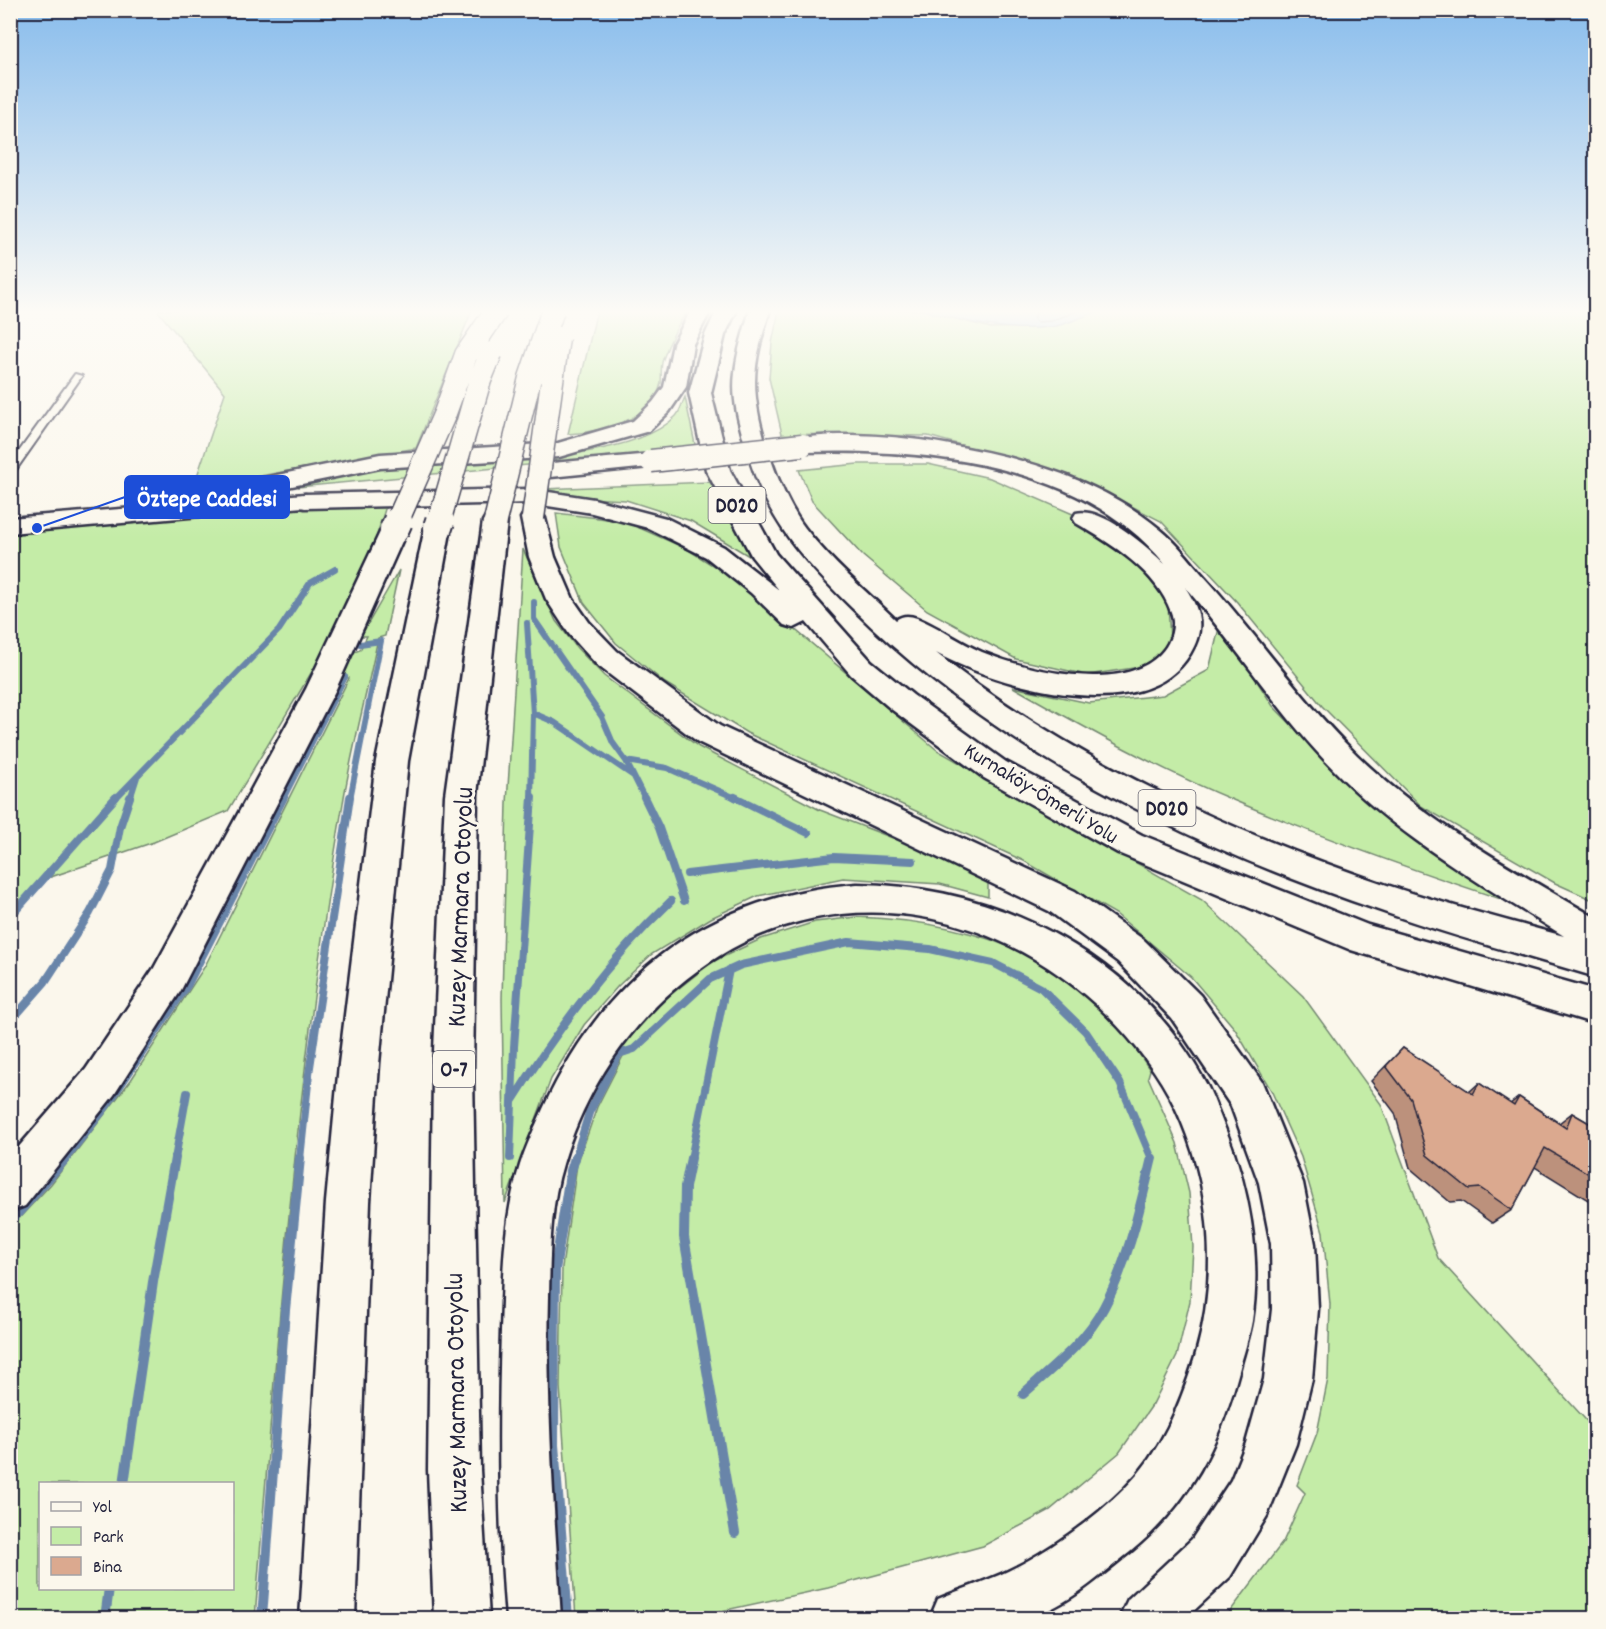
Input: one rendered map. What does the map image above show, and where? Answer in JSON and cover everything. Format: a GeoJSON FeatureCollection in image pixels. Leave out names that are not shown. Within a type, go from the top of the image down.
{"type":"FeatureCollection","features":[{"type":"Feature","properties":{"kind":"main road"},"geometry":{"type":"LineString","coordinates":[[10,1191],[100,1082],[167,980],[321,690],[394,530],[455,386]]}},
{"type":"Feature","properties":{"kind":"main road"},"geometry":{"type":"LineString","coordinates":[[327,1618],[348,1202],[362,1042],[392,761],[438,527],[479,386]]}},
{"type":"Feature","properties":{"kind":"main road","name":"O-7"},"geometry":{"type":"LineString","coordinates":[[514,519],[529,386]]}},
{"type":"Feature","properties":{"kind":"main road"},"geometry":{"type":"LineString","coordinates":[[552,386],[514,519],[542,557],[560,599],[579,628],[615,664],[710,735],[1062,901],[1131,951],[1186,1007],[1248,1096],[1281,1183],[1293,1244],[1295,1309],[1288,1379],[1271,1444],[1249,1498],[1211,1558],[1147,1618]]}},
{"type":"Feature","properties":{"kind":"main road"},"geometry":{"type":"LineString","coordinates":[[175,503],[380,461],[559,450],[641,426],[661,407],[675,386]]}},
{"type":"Feature","properties":{"kind":"main road","name":"Kurnaköy-Ömerli Yolu"},"geometry":{"type":"LineString","coordinates":[[702,386],[700,393],[718,470],[765,557],[861,668],[995,770],[1130,844],[1270,903],[1364,939],[1596,1007]]}},
{"type":"Feature","properties":{"kind":"main road","name":"Kurnaköy-Ömerli Yolu"},"geometry":{"type":"LineString","coordinates":[[745,386],[744,393],[756,447],[788,522],[802,540],[876,619],[967,693],[1033,738],[1115,784],[1326,877],[1596,961]]}},
{"type":"Feature","properties":{"kind":"main road"},"geometry":{"type":"LineString","coordinates":[[10,526],[305,501],[652,467],[803,452],[857,442],[905,445],[984,459],[1045,475],[1087,494],[1152,534],[1214,602],[1304,720],[1391,804],[1456,849],[1596,937]]}},
{"type":"Feature","properties":{"kind":"main road"},"geometry":{"type":"LineString","coordinates":[[802,540],[883,608],[930,638],[990,667],[1029,678],[1071,685],[1135,682],[1159,672],[1174,659],[1185,638],[1187,616],[1177,595],[1155,570],[1109,531],[1036,492],[979,473],[912,460],[840,457],[803,452]]}},
{"type":"Feature","properties":{"kind":"main road"},"geometry":{"type":"LineString","coordinates":[[10,518],[175,503],[652,467]]}},
{"type":"Feature","properties":{"kind":"main road"},"geometry":{"type":"LineString","coordinates":[[305,501],[529,496],[594,506],[657,523],[715,552],[760,587],[811,635],[861,668]]}},
{"type":"Feature","properties":{"kind":"main road","name":"Kuzey Marmara Otoyolu"},"geometry":{"type":"LineString","coordinates":[[461,1618],[454,1470],[453,1109],[461,795],[514,519]]}},
{"type":"Feature","properties":{"kind":"main road"},"geometry":{"type":"LineString","coordinates":[[533,1618],[522,1405],[527,1252],[541,1165],[570,1091],[608,1028],[646,988],[687,954],[759,916],[823,901],[866,897],[912,899],[975,913],[1042,940],[1095,975],[1146,1024],[1190,1092],[1215,1149],[1228,1206],[1235,1289],[1214,1382],[1191,1439],[1143,1507],[1060,1574],[984,1609],[957,1618]]}},
{"type":"Feature","properties":{"kind":"lane"},"geometry":{"type":"LineString","coordinates":[[10,472],[71,386]]}},
{"type":"Feature","properties":{"kind":"green space"},"geometry":{"type":"Polygon","coordinates":[[[219,386],[441,386],[416,448],[193,488],[225,393],[219,386]]]}},
{"type":"Feature","properties":{"kind":"green space"},"geometry":{"type":"Polygon","coordinates":[[[579,386],[660,386],[648,407],[624,422],[595,431],[568,434],[579,386]]]}},
{"type":"Feature","properties":{"kind":"green space"},"geometry":{"type":"Polygon","coordinates":[[[771,386],[1595,386],[1595,901],[1555,883],[1421,806],[1322,706],[1237,602],[1161,521],[1068,474],[928,436],[782,434],[771,386]]]}},
{"type":"Feature","properties":{"kind":"green space"},"geometry":{"type":"Polygon","coordinates":[[[685,397],[696,449],[298,487],[369,471],[531,459],[575,454],[616,445],[650,434],[675,417],[685,397]]]}},
{"type":"Feature","properties":{"kind":"green space"},"geometry":{"type":"Polygon","coordinates":[[[858,464],[928,464],[990,478],[1075,515],[1129,554],[1168,603],[1170,640],[1147,666],[1087,675],[1016,659],[927,610],[863,556],[812,501],[799,470],[858,464]]]}},
{"type":"Feature","properties":{"kind":"green space"},"geometry":{"type":"Polygon","coordinates":[[[710,482],[759,562],[691,521],[626,500],[469,492],[710,482]]]}},
{"type":"Feature","properties":{"kind":"green space"},"geometry":{"type":"Polygon","coordinates":[[[386,506],[370,557],[328,645],[228,811],[154,842],[45,879],[11,917],[11,530],[228,512],[386,506]]]}},
{"type":"Feature","properties":{"kind":"green space"},"geometry":{"type":"Polygon","coordinates":[[[556,513],[624,521],[687,549],[738,581],[937,750],[1202,900],[1303,996],[1381,1104],[1438,1258],[1595,1430],[1595,1618],[1225,1618],[1283,1542],[1305,1493],[1297,1485],[1317,1433],[1328,1379],[1330,1304],[1323,1232],[1301,1157],[1271,1090],[1235,1029],[1191,977],[1116,914],[1024,861],[747,733],[665,683],[616,643],[584,603],[561,547],[556,513]]]}},
{"type":"Feature","properties":{"kind":"green space"},"geometry":{"type":"Polygon","coordinates":[[[523,549],[556,621],[577,648],[604,676],[699,747],[820,810],[955,862],[988,879],[988,897],[940,884],[843,878],[758,896],[711,918],[652,954],[618,986],[584,1025],[551,1079],[505,1203],[502,999],[507,803],[523,549]]]}},
{"type":"Feature","properties":{"kind":"green space"},"geometry":{"type":"Polygon","coordinates":[[[399,570],[385,636],[378,638],[355,741],[327,904],[300,1108],[271,1414],[255,1618],[11,1618],[11,1227],[51,1184],[131,1080],[205,966],[349,678],[342,677],[354,652],[360,650],[367,636],[361,636],[399,570]]]}},
{"type":"Feature","properties":{"kind":"green space"},"geometry":{"type":"Polygon","coordinates":[[[1220,624],[1273,706],[1363,798],[1522,906],[1345,845],[1211,791],[1125,749],[1013,687],[1089,703],[1163,695],[1209,670],[1220,624]]]}},
{"type":"Feature","properties":{"kind":"green space"},"geometry":{"type":"Polygon","coordinates":[[[857,917],[903,920],[946,927],[987,938],[1025,954],[1060,974],[1092,1000],[1122,1032],[1150,1070],[1148,1077],[1177,1143],[1189,1193],[1193,1247],[1190,1301],[1177,1356],[1153,1404],[1119,1453],[1050,1510],[983,1546],[828,1588],[689,1618],[576,1618],[560,1387],[562,1267],[577,1165],[597,1107],[623,1056],[624,1044],[664,1000],[712,962],[761,939],[815,922],[857,917]]]}},
{"type":"Feature","properties":{"kind":"building"},"geometry":{"type":"Polygon","coordinates":[[[1403,1048],[1473,1094],[1479,1083],[1514,1106],[1519,1097],[1566,1128],[1572,1113],[1596,1127],[1596,1178],[1545,1148],[1512,1210],[1480,1188],[1469,1189],[1427,1155],[1411,1099],[1386,1066],[1403,1048]]]}},
{"type":"Feature","properties":{"kind":"waterway"},"geometry":{"type":"LineString","coordinates":[[115,799],[279,630],[310,583],[335,569]]}},
{"type":"Feature","properties":{"kind":"waterway"},"geometry":{"type":"LineString","coordinates":[[534,602],[534,619],[602,717],[613,743],[626,761]]}},
{"type":"Feature","properties":{"kind":"waterway"},"geometry":{"type":"LineString","coordinates":[[527,623],[533,714],[531,799]]}},
{"type":"Feature","properties":{"kind":"waterway"},"geometry":{"type":"LineString","coordinates":[[350,799],[381,641],[360,644]]}},
{"type":"Feature","properties":{"kind":"waterway"},"geometry":{"type":"LineString","coordinates":[[283,799],[345,677]]}},
{"type":"Feature","properties":{"kind":"waterway"},"geometry":{"type":"LineString","coordinates":[[533,713],[554,722],[632,775]]}},
{"type":"Feature","properties":{"kind":"waterway"},"geometry":{"type":"LineString","coordinates":[[626,761],[667,768],[738,799]]}},
{"type":"Feature","properties":{"kind":"waterway"},"geometry":{"type":"LineString","coordinates":[[626,761],[644,797]]}},
{"type":"Feature","properties":{"kind":"waterway"},"geometry":{"type":"LineString","coordinates":[[130,799],[137,777]]}},
{"type":"Feature","properties":{"kind":"waterway"},"geometry":{"type":"LineString","coordinates":[[10,917],[116,797]]}},
{"type":"Feature","properties":{"kind":"waterway"},"geometry":{"type":"LineString","coordinates":[[10,1022],[45,982],[90,913],[112,870],[120,827],[130,797]]}},
{"type":"Feature","properties":{"kind":"waterway"},"geometry":{"type":"LineString","coordinates":[[65,1159],[106,1107],[188,984],[284,797]]}},
{"type":"Feature","properties":{"kind":"waterway"},"geometry":{"type":"LineString","coordinates":[[300,1159],[309,1074],[350,797]]}},
{"type":"Feature","properties":{"kind":"waterway"},"geometry":{"type":"LineString","coordinates":[[510,1158],[514,1047],[532,797]]}},
{"type":"Feature","properties":{"kind":"waterway"},"geometry":{"type":"LineString","coordinates":[[644,797],[659,828],[684,901]]}},
{"type":"Feature","properties":{"kind":"waterway"},"geometry":{"type":"LineString","coordinates":[[735,797],[808,833]]}},
{"type":"Feature","properties":{"kind":"waterway"},"geometry":{"type":"LineString","coordinates":[[687,874],[834,857],[913,861]]}},
{"type":"Feature","properties":{"kind":"waterway"},"geometry":{"type":"LineString","coordinates":[[513,1100],[548,1047],[605,971],[671,901]]}},
{"type":"Feature","properties":{"kind":"waterway"},"geometry":{"type":"LineString","coordinates":[[729,970],[741,965],[849,942],[930,949],[993,963],[1041,988],[1086,1032],[1120,1083],[1152,1159]]}},
{"type":"Feature","properties":{"kind":"waterway"},"geometry":{"type":"LineString","coordinates":[[575,1159],[589,1113],[619,1054],[634,1049],[710,979],[729,970]]}},
{"type":"Feature","properties":{"kind":"waterway"},"geometry":{"type":"LineString","coordinates":[[691,1159],[729,970]]}},
{"type":"Feature","properties":{"kind":"waterway"},"geometry":{"type":"LineString","coordinates":[[175,1159],[187,1093]]}},
{"type":"Feature","properties":{"kind":"waterway"},"geometry":{"type":"LineString","coordinates":[[10,1222],[66,1158]]}},
{"type":"Feature","properties":{"kind":"waterway"},"geometry":{"type":"LineString","coordinates":[[124,1482],[153,1282],[175,1158]]}},
{"type":"Feature","properties":{"kind":"waterway"},"geometry":{"type":"LineString","coordinates":[[262,1618],[285,1310],[300,1158]]}},
{"type":"Feature","properties":{"kind":"waterway"},"geometry":{"type":"LineString","coordinates":[[568,1618],[554,1445],[555,1270],[570,1174],[575,1158]]}},
{"type":"Feature","properties":{"kind":"waterway"},"geometry":{"type":"LineString","coordinates":[[691,1158],[685,1187],[684,1237],[735,1533]]}},
{"type":"Feature","properties":{"kind":"waterway"},"geometry":{"type":"LineString","coordinates":[[1023,1394],[1057,1364],[1097,1320],[1127,1253],[1152,1159]]}},
{"type":"Feature","properties":{"kind":"waterway"},"geometry":{"type":"LineString","coordinates":[[105,1618],[109,1590]]}},
{"type":"Feature","properties":{"kind":"place","name":"Öztepe Caddesi"},"geometry":{"type":"Point","coordinates":[37,528]}}]}
